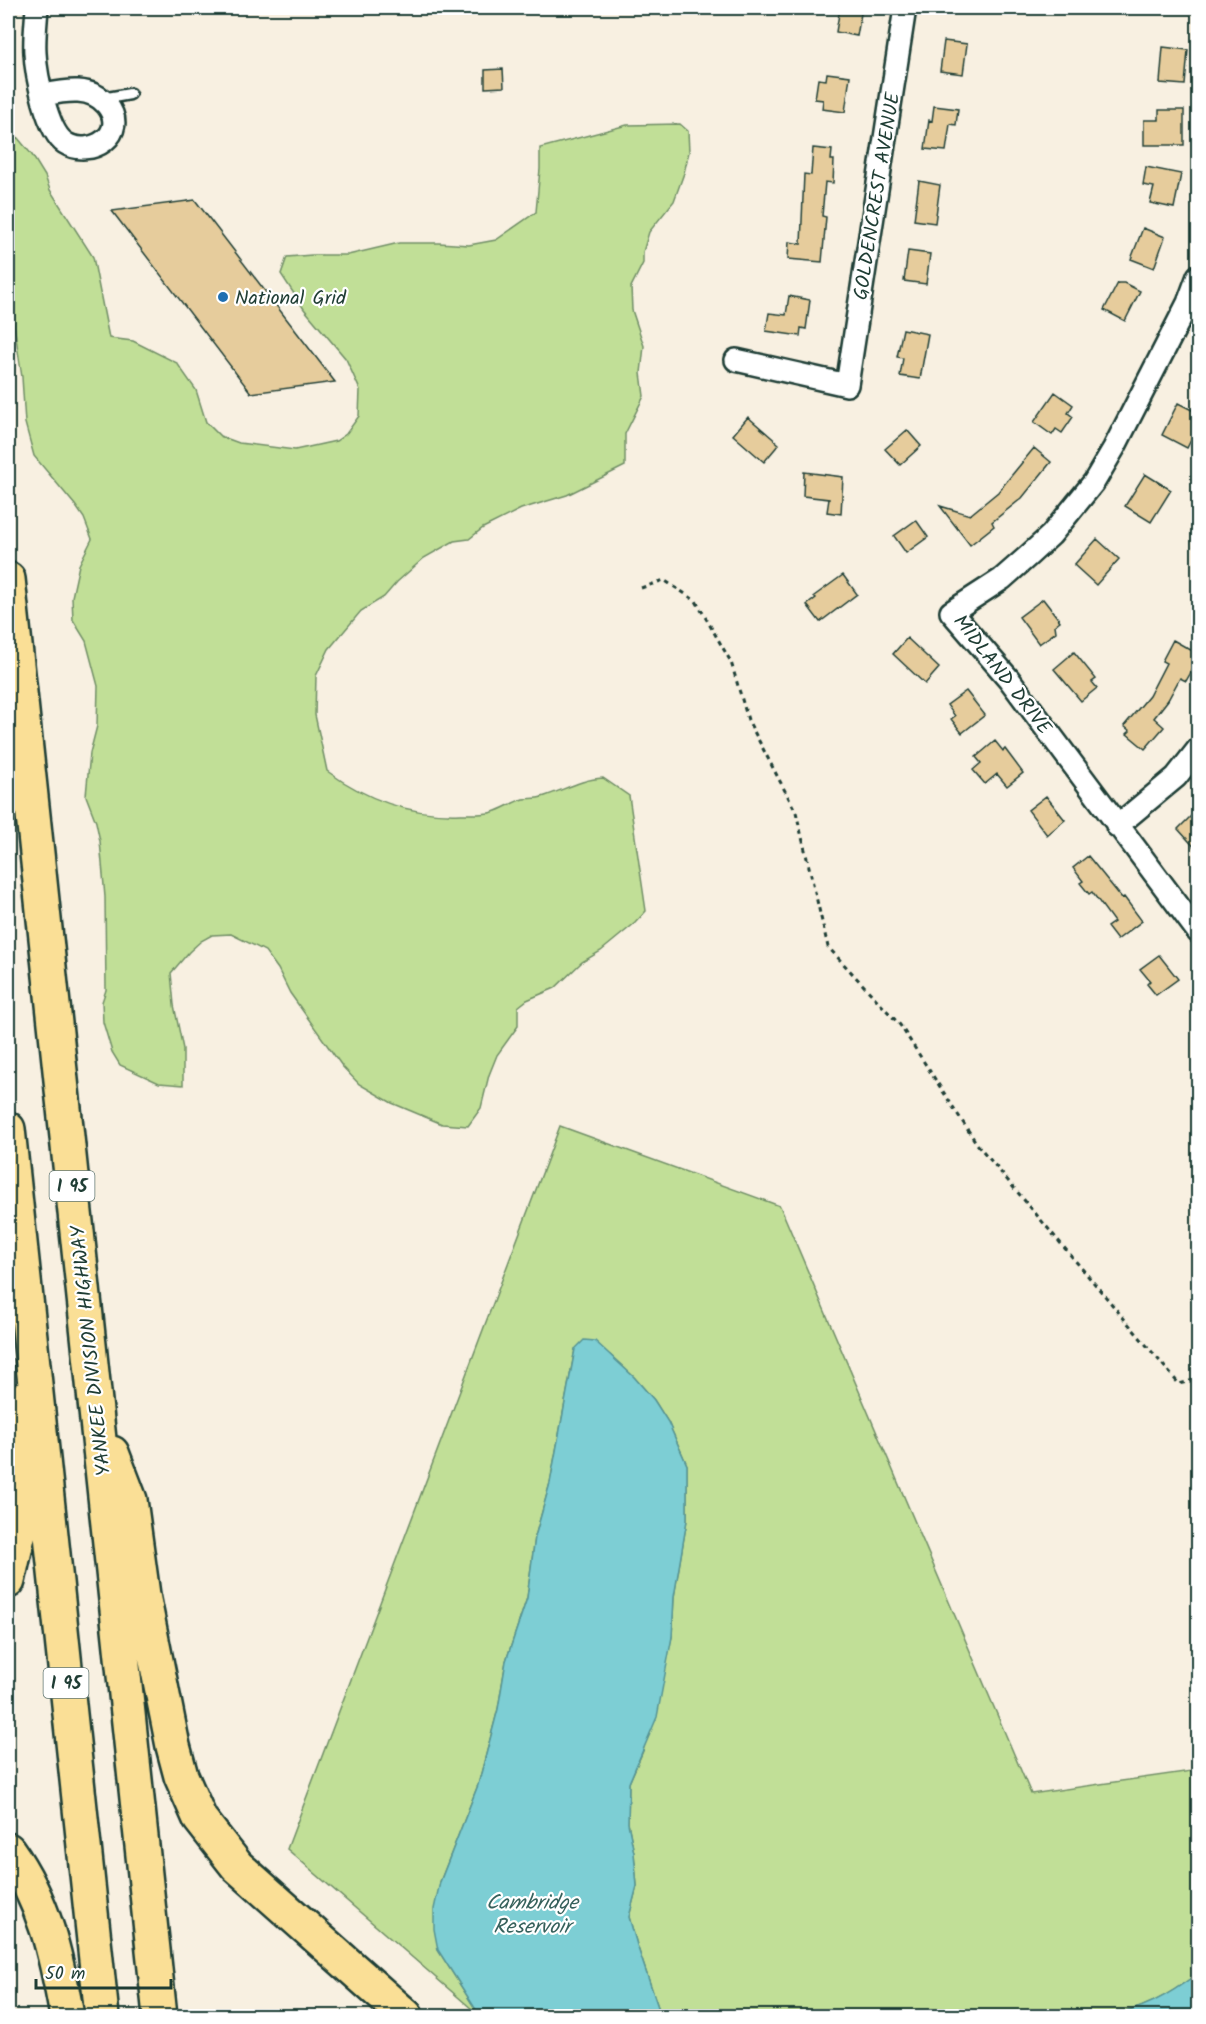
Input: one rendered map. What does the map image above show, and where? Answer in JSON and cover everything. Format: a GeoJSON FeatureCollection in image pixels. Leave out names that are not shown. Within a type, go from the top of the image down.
{"type":"FeatureCollection","features":[{"type":"Feature","properties":{"kind":"highway","name":"YANKEE DIVISION HIGHWAY"},"geometry":{"type":"LineString","coordinates":[[8,579],[160,2016]]}},
{"type":"Feature","properties":{"kind":"highway","name":"I 95"},"geometry":{"type":"LineString","coordinates":[[8,1129],[102,2016]]}},
{"type":"Feature","properties":{"kind":"highway"},"geometry":{"type":"LineString","coordinates":[[8,1581],[19,1532],[20,1502],[16,1452],[31,1350]]}},
{"type":"Feature","properties":{"kind":"highway"},"geometry":{"type":"LineString","coordinates":[[96,1414],[130,1500],[143,1595],[171,1736],[181,1776],[200,1819],[237,1866],[406,2016]]}},
{"type":"Feature","properties":{"kind":"highway"},"geometry":{"type":"LineString","coordinates":[[8,1850],[30,1884],[46,1923],[67,2016]]}},
{"type":"Feature","properties":{"kind":"street"},"geometry":{"type":"LineString","coordinates":[[37,8],[35,53],[43,95],[56,134],[65,143],[77,147],[91,147],[104,142],[112,132],[114,121],[110,109],[102,99],[78,91],[43,95]]}},
{"type":"Feature","properties":{"kind":"street","name":"GOLDENCREST AVENUE"},"geometry":{"type":"LineString","coordinates":[[736,360],[846,385],[905,8]]}},
{"type":"Feature","properties":{"kind":"street","name":"MIDLAND DRIVE"},"geometry":{"type":"LineString","coordinates":[[1198,276],[1188,303],[1114,448],[1094,482],[1051,535],[1027,557],[1002,579],[951,612],[1009,679],[1198,932]]}},
{"type":"Feature","properties":{"kind":"street"},"geometry":{"type":"LineString","coordinates":[[1117,826],[1176,777],[1198,749]]}},
{"type":"Feature","properties":{"kind":"lane"},"geometry":{"type":"LineString","coordinates":[[102,99],[130,94]]}},
{"type":"Feature","properties":{"kind":"path"},"geometry":{"type":"LineString","coordinates":[[641,588],[664,580],[696,601],[731,662],[748,720],[796,812],[828,947],[900,1025],[977,1144],[1179,1384],[1198,1379]]}},
{"type":"Feature","properties":{"kind":"green space"},"geometry":{"type":"Polygon","coordinates":[[[680,124],[688,131],[689,152],[684,173],[674,201],[649,232],[643,252],[643,263],[631,287],[632,310],[644,346],[641,373],[644,396],[625,434],[625,466],[567,495],[521,509],[483,528],[469,539],[454,541],[424,558],[384,597],[361,611],[329,649],[316,676],[315,715],[327,771],[374,798],[425,812],[481,814],[497,811],[523,799],[540,798],[579,783],[603,778],[629,796],[646,911],[601,951],[582,962],[555,988],[527,1000],[518,1007],[518,1026],[497,1055],[489,1075],[481,1108],[468,1126],[442,1124],[392,1103],[359,1084],[342,1066],[290,993],[278,969],[265,951],[231,934],[212,935],[201,941],[171,973],[174,1005],[183,1049],[183,1085],[159,1083],[120,1065],[112,1052],[103,1022],[102,1002],[106,990],[105,897],[100,841],[96,822],[86,796],[90,753],[97,726],[98,686],[86,641],[73,620],[72,597],[79,565],[92,539],[84,518],[75,505],[34,456],[25,423],[22,377],[8,285],[8,150],[17,137],[32,155],[45,176],[50,190],[93,257],[109,338],[133,341],[177,363],[196,390],[206,422],[220,436],[239,443],[295,450],[336,441],[346,434],[359,416],[360,390],[346,359],[304,309],[281,274],[287,257],[348,255],[399,243],[469,245],[496,240],[536,212],[540,148],[627,125],[680,124]]]}},
{"type":"Feature","properties":{"kind":"green space"},"geometry":{"type":"Polygon","coordinates":[[[560,1126],[780,1206],[1031,1794],[1198,1770],[1198,1973],[1154,2001],[1118,2014],[1105,2016],[661,2016],[629,1917],[637,1886],[628,1823],[629,1783],[643,1751],[672,1637],[674,1597],[687,1520],[687,1465],[668,1422],[654,1400],[634,1377],[610,1355],[575,1349],[550,1483],[535,1537],[527,1598],[506,1661],[498,1709],[478,1785],[440,1882],[438,1950],[480,2016],[287,1849],[560,1126]]]}},
{"type":"Feature","properties":{"kind":"water","name":"Cambridge Reservoir"},"geometry":{"type":"Polygon","coordinates":[[[584,1340],[595,1341],[634,1377],[654,1400],[668,1422],[687,1465],[687,1520],[674,1597],[672,1637],[657,1717],[629,1783],[628,1823],[637,1886],[629,1917],[661,2016],[480,2016],[438,1950],[434,1929],[434,1909],[440,1882],[478,1785],[498,1709],[506,1661],[527,1598],[535,1537],[550,1483],[575,1349],[584,1340]]]}},
{"type":"Feature","properties":{"kind":"water"},"geometry":{"type":"Polygon","coordinates":[[[1198,1973],[1198,2016],[1105,2016],[1118,2014],[1154,2001],[1198,1973]]]}},
{"type":"Feature","properties":{"kind":"building"},"geometry":{"type":"Polygon","coordinates":[[[840,8],[862,8],[857,36],[836,32],[840,8]]]}},
{"type":"Feature","properties":{"kind":"building"},"geometry":{"type":"Polygon","coordinates":[[[944,41],[967,44],[963,74],[940,71],[944,41]]]}},
{"type":"Feature","properties":{"kind":"building"},"geometry":{"type":"Polygon","coordinates":[[[1163,47],[1188,50],[1185,85],[1160,83],[1163,47]]]}},
{"type":"Feature","properties":{"kind":"building"},"geometry":{"type":"Polygon","coordinates":[[[503,69],[504,87],[485,88],[485,70],[503,69]]]}},
{"type":"Feature","properties":{"kind":"building"},"geometry":{"type":"Polygon","coordinates":[[[827,73],[850,76],[845,112],[822,109],[823,100],[815,99],[818,79],[826,80],[827,73]]]}},
{"type":"Feature","properties":{"kind":"building"},"geometry":{"type":"Polygon","coordinates":[[[934,106],[958,109],[956,125],[950,124],[946,151],[925,149],[929,120],[932,121],[934,106]]]}},
{"type":"Feature","properties":{"kind":"building"},"geometry":{"type":"Polygon","coordinates":[[[1159,110],[1184,110],[1184,145],[1144,145],[1144,120],[1159,120],[1159,110]]]}},
{"type":"Feature","properties":{"kind":"building"},"geometry":{"type":"Polygon","coordinates":[[[813,148],[832,150],[831,160],[834,160],[833,183],[825,182],[822,216],[826,217],[822,262],[788,259],[789,242],[801,244],[804,174],[811,175],[813,148]]]}},
{"type":"Feature","properties":{"kind":"building"},"geometry":{"type":"Polygon","coordinates":[[[1146,167],[1181,174],[1174,208],[1150,203],[1154,187],[1143,185],[1146,167]]]}},
{"type":"Feature","properties":{"kind":"building"},"geometry":{"type":"Polygon","coordinates":[[[919,181],[940,185],[935,223],[914,220],[919,181]]]}},
{"type":"Feature","properties":{"kind":"building","name":"National Grid"},"geometry":{"type":"Polygon","coordinates":[[[195,200],[335,382],[251,393],[112,211],[195,200]]]}},
{"type":"Feature","properties":{"kind":"building"},"geometry":{"type":"Polygon","coordinates":[[[1143,228],[1165,237],[1154,268],[1131,259],[1143,228]]]}},
{"type":"Feature","properties":{"kind":"building"},"geometry":{"type":"Polygon","coordinates":[[[908,251],[930,254],[926,284],[904,281],[908,251]]]}},
{"type":"Feature","properties":{"kind":"building"},"geometry":{"type":"Polygon","coordinates":[[[1118,283],[1124,283],[1140,291],[1125,321],[1104,310],[1118,283]]]}},
{"type":"Feature","properties":{"kind":"building"},"geometry":{"type":"Polygon","coordinates":[[[789,296],[810,300],[806,329],[801,328],[800,336],[766,331],[769,313],[786,315],[789,296]]]}},
{"type":"Feature","properties":{"kind":"building"},"geometry":{"type":"Polygon","coordinates":[[[903,329],[928,334],[920,379],[900,376],[903,358],[897,357],[903,329]]]}},
{"type":"Feature","properties":{"kind":"building"},"geometry":{"type":"Polygon","coordinates":[[[1055,392],[1073,405],[1068,413],[1073,417],[1062,433],[1056,429],[1052,435],[1034,422],[1055,392]]]}},
{"type":"Feature","properties":{"kind":"building"},"geometry":{"type":"Polygon","coordinates":[[[1178,403],[1198,413],[1198,439],[1193,436],[1187,448],[1162,435],[1178,403]]]}},
{"type":"Feature","properties":{"kind":"building"},"geometry":{"type":"Polygon","coordinates":[[[748,417],[779,444],[764,462],[733,435],[748,417]]]}},
{"type":"Feature","properties":{"kind":"building"},"geometry":{"type":"Polygon","coordinates":[[[907,430],[921,446],[900,465],[885,449],[907,430]]]}},
{"type":"Feature","properties":{"kind":"building"},"geometry":{"type":"Polygon","coordinates":[[[1034,448],[1051,462],[1022,498],[992,522],[994,526],[970,545],[940,506],[970,515],[998,492],[1034,448]]]}},
{"type":"Feature","properties":{"kind":"building"},"geometry":{"type":"Polygon","coordinates":[[[804,472],[843,477],[841,514],[827,512],[829,499],[803,496],[804,472]]]}},
{"type":"Feature","properties":{"kind":"building"},"geometry":{"type":"Polygon","coordinates":[[[1145,474],[1171,490],[1151,522],[1125,506],[1145,474]]]}},
{"type":"Feature","properties":{"kind":"building"},"geometry":{"type":"Polygon","coordinates":[[[916,520],[928,537],[906,553],[894,536],[916,520]]]}},
{"type":"Feature","properties":{"kind":"building"},"geometry":{"type":"Polygon","coordinates":[[[1097,539],[1119,559],[1096,585],[1074,565],[1097,539]]]}},
{"type":"Feature","properties":{"kind":"building"},"geometry":{"type":"Polygon","coordinates":[[[843,575],[857,594],[820,622],[807,605],[816,598],[814,596],[843,575]]]}},
{"type":"Feature","properties":{"kind":"building"},"geometry":{"type":"Polygon","coordinates":[[[1043,599],[1060,621],[1055,625],[1056,632],[1039,644],[1019,617],[1043,599]]]}},
{"type":"Feature","properties":{"kind":"building"},"geometry":{"type":"Polygon","coordinates":[[[907,638],[939,668],[925,684],[893,654],[907,638]]]}},
{"type":"Feature","properties":{"kind":"building"},"geometry":{"type":"Polygon","coordinates":[[[1173,640],[1198,654],[1198,660],[1186,681],[1180,678],[1168,700],[1154,718],[1164,727],[1145,749],[1127,734],[1130,731],[1124,726],[1149,696],[1166,663],[1162,661],[1173,640]]]}},
{"type":"Feature","properties":{"kind":"building"},"geometry":{"type":"Polygon","coordinates":[[[1074,652],[1096,679],[1092,682],[1097,688],[1081,701],[1054,669],[1074,652]]]}},
{"type":"Feature","properties":{"kind":"building"},"geometry":{"type":"Polygon","coordinates":[[[966,691],[985,715],[962,733],[951,719],[955,716],[947,705],[966,691]]]}},
{"type":"Feature","properties":{"kind":"building"},"geometry":{"type":"Polygon","coordinates":[[[995,741],[1003,751],[1005,749],[1023,773],[1007,786],[997,774],[985,784],[973,770],[981,763],[976,757],[995,741]]]}},
{"type":"Feature","properties":{"kind":"building"},"geometry":{"type":"Polygon","coordinates":[[[1046,796],[1065,820],[1047,835],[1028,810],[1046,796]]]}},
{"type":"Feature","properties":{"kind":"building"},"geometry":{"type":"Polygon","coordinates":[[[1198,809],[1198,851],[1178,829],[1198,809]]]}},
{"type":"Feature","properties":{"kind":"building"},"geometry":{"type":"Polygon","coordinates":[[[1088,856],[1142,921],[1117,940],[1107,927],[1114,922],[1092,892],[1089,894],[1080,883],[1083,881],[1073,868],[1088,856]]]}},
{"type":"Feature","properties":{"kind":"building"},"geometry":{"type":"Polygon","coordinates":[[[1159,955],[1178,979],[1156,995],[1147,984],[1150,981],[1140,969],[1159,955]]]}},
{"type":"Feature","properties":{"kind":"place","name":"National Grid"},"geometry":{"type":"Point","coordinates":[223,297]}}]}
